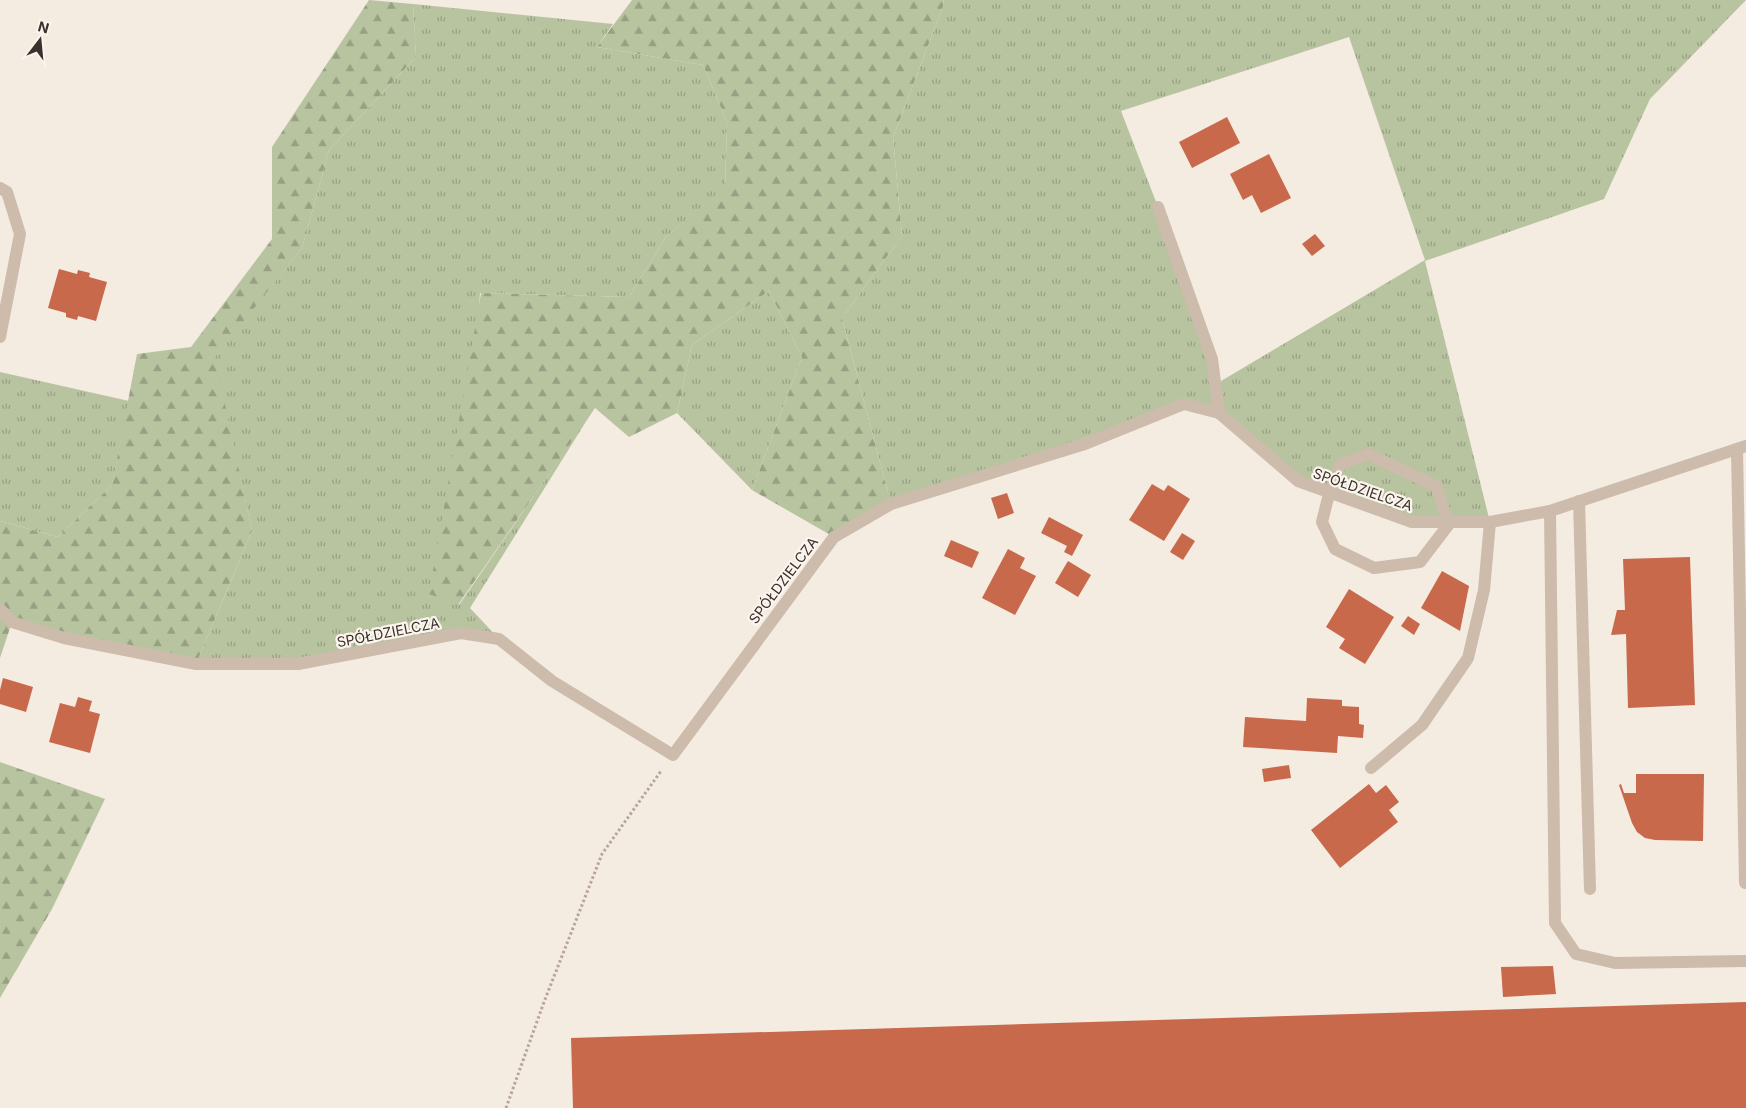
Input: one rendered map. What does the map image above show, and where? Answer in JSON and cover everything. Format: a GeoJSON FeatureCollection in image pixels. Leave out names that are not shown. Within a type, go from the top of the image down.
{"type":"FeatureCollection","features":[{"type":"Feature","properties":{"kind":"street"},"geometry":{"type":"LineString","coordinates":[[0,188],[7,192],[20,234],[0,337]]}},
{"type":"Feature","properties":{"kind":"street"},"geometry":{"type":"LineString","coordinates":[[1158,207],[1212,358],[1219,413]]}},
{"type":"Feature","properties":{"kind":"street","name":"SPÓŁDZIELCZA"},"geometry":{"type":"LineString","coordinates":[[0,609],[12,622],[64,638],[196,664],[298,664],[461,633],[499,639],[552,681],[673,755],[834,537],[891,504],[1085,444],[1184,404],[1219,413],[1298,482],[1412,522],[1449,524],[1490,522],[1550,511],[1742,448]]}},
{"type":"Feature","properties":{"kind":"street"},"geometry":{"type":"LineString","coordinates":[[1742,448],[1745,883]]}},
{"type":"Feature","properties":{"kind":"street"},"geometry":{"type":"LineString","coordinates":[[1368,454],[1436,486],[1449,524],[1420,562],[1374,568],[1335,549],[1322,522],[1329,494],[1340,465],[1368,454]]}},
{"type":"Feature","properties":{"kind":"street"},"geometry":{"type":"LineString","coordinates":[[1579,501],[1590,889]]}},
{"type":"Feature","properties":{"kind":"street"},"geometry":{"type":"LineString","coordinates":[[1550,511],[1555,923],[1576,954],[1616,963],[1746,961]]}},
{"type":"Feature","properties":{"kind":"street"},"geometry":{"type":"LineString","coordinates":[[1371,768],[1422,725],[1468,658],[1484,590],[1490,522]]}},
{"type":"Feature","properties":{"kind":"path"},"geometry":{"type":"LineString","coordinates":[[506,1108],[544,1002],[602,854],[673,755]]}},
{"type":"Feature","properties":{"kind":"green space"},"geometry":{"type":"Polygon","coordinates":[[[369,0],[413,4],[416,57],[329,150],[302,248],[215,357],[252,531],[196,664],[12,622],[0,658],[0,521],[58,537],[112,485],[137,354],[191,347],[272,239],[272,147],[369,0]]]}},
{"type":"Feature","properties":{"kind":"green space"},"geometry":{"type":"Polygon","coordinates":[[[632,0],[943,0],[944,4],[893,137],[902,236],[842,318],[891,504],[834,537],[752,490],[802,357],[769,291],[692,345],[677,413],[629,437],[595,408],[458,605],[429,594],[481,293],[629,297],[666,237],[725,187],[727,122],[703,65],[597,47],[632,0]]]}},
{"type":"Feature","properties":{"kind":"green space"},"geometry":{"type":"Polygon","coordinates":[[[943,0],[1746,0],[1650,99],[1604,199],[1425,261],[1490,522],[1412,522],[1298,481],[1219,413],[1184,404],[891,504],[842,318],[902,236],[893,137],[944,4],[943,0]],[[1349,37],[1121,111],[1158,207],[1216,384],[1425,260],[1349,37]]]}},
{"type":"Feature","properties":{"kind":"green space"},"geometry":{"type":"Polygon","coordinates":[[[413,4],[613,24],[597,47],[703,65],[727,122],[725,188],[666,237],[629,297],[480,293],[459,605],[595,407],[470,608],[499,639],[461,633],[298,664],[196,664],[252,531],[214,357],[302,248],[329,150],[416,57],[413,4]]]}},
{"type":"Feature","properties":{"kind":"green space"},"geometry":{"type":"Polygon","coordinates":[[[769,291],[802,357],[752,490],[677,413],[692,345],[769,291]]]}},
{"type":"Feature","properties":{"kind":"green space"},"geometry":{"type":"Polygon","coordinates":[[[0,372],[129,401],[112,485],[58,537],[0,521],[0,372]]]}},
{"type":"Feature","properties":{"kind":"green space"},"geometry":{"type":"Polygon","coordinates":[[[0,762],[105,799],[52,909],[0,998],[0,762]]]}},
{"type":"Feature","properties":{"kind":"building"},"geometry":{"type":"Polygon","coordinates":[[[1227,117],[1240,143],[1192,168],[1179,142],[1227,117]]]}},
{"type":"Feature","properties":{"kind":"building"},"geometry":{"type":"Polygon","coordinates":[[[1269,154],[1291,198],[1261,213],[1252,195],[1243,200],[1230,174],[1269,154]]]}},
{"type":"Feature","properties":{"kind":"building"},"geometry":{"type":"Polygon","coordinates":[[[1315,234],[1325,246],[1312,256],[1302,244],[1315,234]]]}},
{"type":"Feature","properties":{"kind":"building"},"geometry":{"type":"Polygon","coordinates":[[[59,269],[77,274],[78,270],[90,273],[89,277],[107,282],[96,321],[78,316],[77,320],[66,317],[66,313],[48,308],[59,269]]]}},
{"type":"Feature","properties":{"kind":"building"},"geometry":{"type":"Polygon","coordinates":[[[1152,484],[1164,491],[1168,485],[1190,499],[1164,541],[1129,520],[1152,484]]]}},
{"type":"Feature","properties":{"kind":"building"},"geometry":{"type":"Polygon","coordinates":[[[1007,493],[1014,513],[998,519],[991,498],[1007,493]]]}},
{"type":"Feature","properties":{"kind":"building"},"geometry":{"type":"Polygon","coordinates":[[[1049,517],[1083,535],[1072,556],[1064,552],[1067,546],[1041,533],[1049,517]]]}},
{"type":"Feature","properties":{"kind":"building"},"geometry":{"type":"Polygon","coordinates":[[[1182,533],[1195,541],[1183,560],[1170,552],[1182,533]]]}},
{"type":"Feature","properties":{"kind":"building"},"geometry":{"type":"Polygon","coordinates":[[[951,540],[979,552],[972,568],[944,556],[951,540]]]}},
{"type":"Feature","properties":{"kind":"building"},"geometry":{"type":"Polygon","coordinates":[[[1008,549],[1025,558],[1020,568],[1036,576],[1015,615],[982,598],[1008,549]]]}},
{"type":"Feature","properties":{"kind":"building"},"geometry":{"type":"Polygon","coordinates":[[[1690,557],[1695,705],[1628,708],[1626,634],[1611,635],[1617,610],[1625,610],[1623,559],[1690,557]]]}},
{"type":"Feature","properties":{"kind":"building"},"geometry":{"type":"Polygon","coordinates":[[[1068,561],[1091,575],[1078,597],[1055,583],[1068,561]]]}},
{"type":"Feature","properties":{"kind":"building"},"geometry":{"type":"Polygon","coordinates":[[[1442,571],[1469,586],[1460,631],[1421,608],[1442,571]]]}},
{"type":"Feature","properties":{"kind":"building"},"geometry":{"type":"Polygon","coordinates":[[[1349,589],[1394,617],[1365,664],[1339,648],[1345,639],[1326,627],[1349,589]]]}},
{"type":"Feature","properties":{"kind":"building"},"geometry":{"type":"Polygon","coordinates":[[[1408,616],[1420,624],[1414,635],[1401,626],[1408,616]]]}},
{"type":"Feature","properties":{"kind":"building"},"geometry":{"type":"Polygon","coordinates":[[[3,678],[33,687],[26,712],[0,704],[0,690],[3,678]]]}},
{"type":"Feature","properties":{"kind":"building"},"geometry":{"type":"Polygon","coordinates":[[[78,697],[92,701],[89,711],[100,714],[90,753],[49,742],[60,703],[75,707],[78,697]]]}},
{"type":"Feature","properties":{"kind":"building"},"geometry":{"type":"Polygon","coordinates":[[[1307,698],[1342,700],[1342,706],[1359,707],[1359,724],[1364,725],[1363,738],[1338,736],[1337,753],[1243,747],[1245,717],[1306,721],[1307,698]]]}},
{"type":"Feature","properties":{"kind":"building"},"geometry":{"type":"Polygon","coordinates":[[[1289,765],[1291,778],[1264,782],[1262,769],[1289,765]]]}},
{"type":"Feature","properties":{"kind":"building"},"geometry":{"type":"Polygon","coordinates":[[[1636,774],[1704,774],[1703,841],[1655,840],[1645,838],[1637,832],[1619,785],[1621,784],[1624,793],[1636,793],[1636,774]]]}},
{"type":"Feature","properties":{"kind":"building"},"geometry":{"type":"Polygon","coordinates":[[[1369,784],[1376,793],[1386,785],[1399,802],[1389,810],[1398,822],[1340,868],[1311,830],[1369,784]]]}},
{"type":"Feature","properties":{"kind":"building"},"geometry":{"type":"Polygon","coordinates":[[[1553,966],[1556,994],[1503,997],[1501,967],[1553,966]]]}},
{"type":"Feature","properties":{"kind":"building"},"geometry":{"type":"Polygon","coordinates":[[[1746,1002],[1746,1108],[573,1108],[571,1038],[1746,1002]]]}}]}
